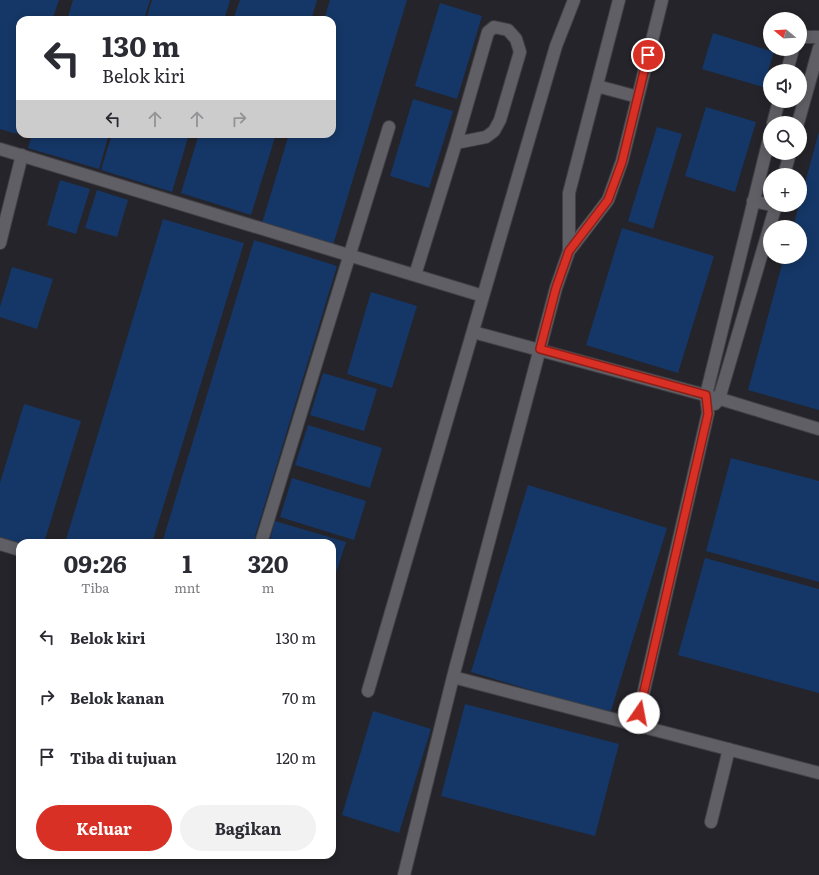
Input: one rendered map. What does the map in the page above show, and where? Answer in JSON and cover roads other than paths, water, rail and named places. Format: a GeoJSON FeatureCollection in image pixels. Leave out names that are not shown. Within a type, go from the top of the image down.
{"type":"FeatureCollection","features":[{"type":"Feature","properties":{"kind":"lane"},"geometry":{"type":"LineString","coordinates":[[368,691],[556,46],[574,0]]}},
{"type":"Feature","properties":{"kind":"lane"},"geometry":{"type":"LineString","coordinates":[[569,251],[569,193],[619,0]]}},
{"type":"Feature","properties":{"kind":"lane"},"geometry":{"type":"LineString","coordinates":[[404,875],[453,677],[556,288],[569,251],[608,200],[622,162],[662,0]]}},
{"type":"Feature","properties":{"kind":"lane"},"geometry":{"type":"LineString","coordinates":[[415,276],[488,32],[494,27],[508,30],[516,39],[520,52],[500,120],[494,131],[486,137],[456,143]]}},
{"type":"Feature","properties":{"kind":"lane"},"geometry":{"type":"LineString","coordinates":[[807,37],[819,37]]}},
{"type":"Feature","properties":{"kind":"lane"},"geometry":{"type":"LineString","coordinates":[[800,116],[819,48]]}},
{"type":"Feature","properties":{"kind":"lane"},"geometry":{"type":"LineString","coordinates":[[597,86],[638,97]]}},
{"type":"Feature","properties":{"kind":"lane"},"geometry":{"type":"LineString","coordinates":[[262,539],[351,256],[389,126]]}},
{"type":"Feature","properties":{"kind":"lane"},"geometry":{"type":"LineString","coordinates":[[0,150],[22,155],[483,296]]}},
{"type":"Feature","properties":{"kind":"lane"},"geometry":{"type":"LineString","coordinates":[[0,243],[22,155]]}},
{"type":"Feature","properties":{"kind":"lane"},"geometry":{"type":"LineString","coordinates":[[636,724],[708,414],[706,395],[764,160]]}},
{"type":"Feature","properties":{"kind":"lane"},"geometry":{"type":"LineString","coordinates":[[753,202],[763,204]]}},
{"type":"Feature","properties":{"kind":"lane"},"geometry":{"type":"LineString","coordinates":[[708,414],[719,399],[774,212]]}},
{"type":"Feature","properties":{"kind":"lane"},"geometry":{"type":"LineString","coordinates":[[473,332],[706,395],[819,429]]}},
{"type":"Feature","properties":{"kind":"lane"},"geometry":{"type":"LineString","coordinates":[[0,544],[16,549]]}},
{"type":"Feature","properties":{"kind":"lane"},"geometry":{"type":"LineString","coordinates":[[453,677],[819,773]]}},
{"type":"Feature","properties":{"kind":"lane"},"geometry":{"type":"LineString","coordinates":[[711,822],[729,749]]}}]}
